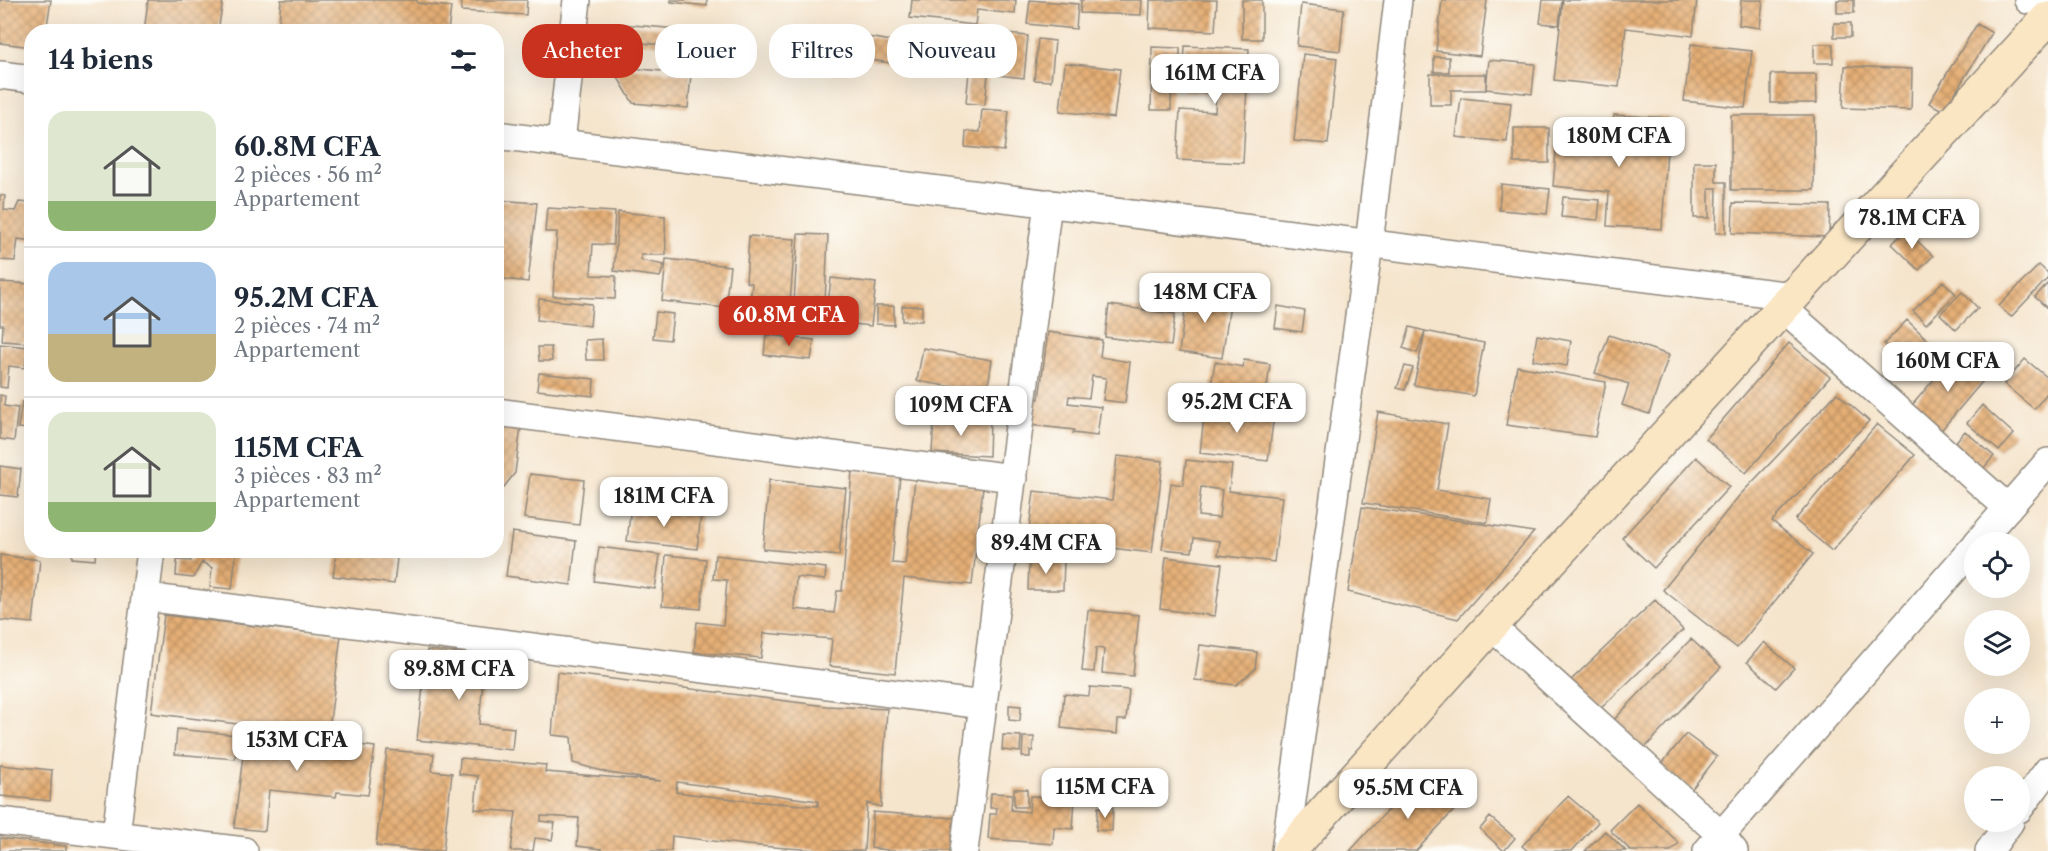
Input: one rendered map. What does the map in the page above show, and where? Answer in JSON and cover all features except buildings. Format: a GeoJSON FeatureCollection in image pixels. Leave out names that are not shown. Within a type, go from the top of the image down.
{"type":"FeatureCollection","features":[{"type":"Feature","properties":{"kind":"street"},"geometry":{"type":"LineString","coordinates":[[561,142],[577,0]]}},
{"type":"Feature","properties":{"kind":"street"},"geometry":{"type":"LineString","coordinates":[[1287,851],[1369,244],[1398,0]]}},
{"type":"Feature","properties":{"kind":"street"},"geometry":{"type":"LineString","coordinates":[[2028,0],[2048,3]]}},
{"type":"Feature","properties":{"kind":"street"},"geometry":{"type":"LineString","coordinates":[[1287,851],[2048,18]]}},
{"type":"Feature","properties":{"kind":"street"},"geometry":{"type":"LineString","coordinates":[[0,75],[24,78]]}},
{"type":"Feature","properties":{"kind":"street"},"geometry":{"type":"LineString","coordinates":[[504,136],[1369,244],[1787,302],[2008,508]]}},
{"type":"Feature","properties":{"kind":"street"},"geometry":{"type":"LineString","coordinates":[[964,851],[1048,203]]}},
{"type":"Feature","properties":{"kind":"street"},"geometry":{"type":"LineString","coordinates":[[504,412],[1013,478]]}},
{"type":"Feature","properties":{"kind":"street"},"geometry":{"type":"LineString","coordinates":[[1987,532],[2048,462]]}},
{"type":"Feature","properties":{"kind":"street"},"geometry":{"type":"LineString","coordinates":[[116,835],[150,558]]}},
{"type":"Feature","properties":{"kind":"street"},"geometry":{"type":"LineString","coordinates":[[1491,626],[1721,845],[1964,559]]}},
{"type":"Feature","properties":{"kind":"street"},"geometry":{"type":"LineString","coordinates":[[145,597],[983,705]]}},
{"type":"Feature","properties":{"kind":"street"},"geometry":{"type":"LineString","coordinates":[[2030,795],[2048,770]]}},
{"type":"Feature","properties":{"kind":"street"},"geometry":{"type":"LineString","coordinates":[[2030,805],[2048,796]]}},
{"type":"Feature","properties":{"kind":"street"},"geometry":{"type":"LineString","coordinates":[[0,820],[244,851]]}},
{"type":"Feature","properties":{"kind":"street"},"geometry":{"type":"LineString","coordinates":[[1989,851],[2003,832]]}}]}
